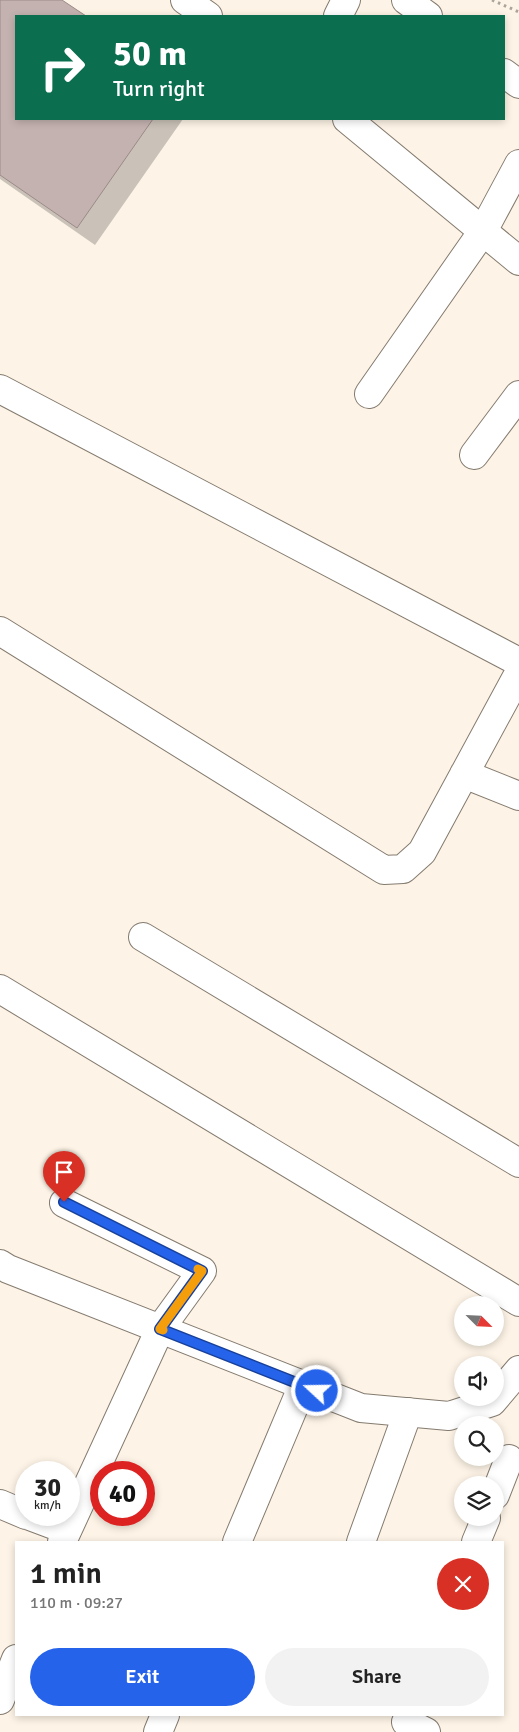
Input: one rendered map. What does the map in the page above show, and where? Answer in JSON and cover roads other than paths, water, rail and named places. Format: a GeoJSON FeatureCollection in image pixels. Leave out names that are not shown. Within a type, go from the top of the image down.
{"type":"FeatureCollection","features":[{"type":"Feature","properties":{"kind":"street"},"geometry":{"type":"LineString","coordinates":[[185,0],[207,15]]}},
{"type":"Feature","properties":{"kind":"street"},"geometry":{"type":"LineString","coordinates":[[338,15],[346,0]]}},
{"type":"Feature","properties":{"kind":"street"},"geometry":{"type":"LineString","coordinates":[[406,0],[427,15]]}},
{"type":"Feature","properties":{"kind":"street"},"geometry":{"type":"LineString","coordinates":[[505,74],[519,84]]}},
{"type":"Feature","properties":{"kind":"street"},"geometry":{"type":"LineString","coordinates":[[348,120],[519,262]]}},
{"type":"Feature","properties":{"kind":"street"},"geometry":{"type":"LineString","coordinates":[[369,394],[483,231],[519,164]]}},
{"type":"Feature","properties":{"kind":"street"},"geometry":{"type":"LineString","coordinates":[[0,389],[519,662]]}},
{"type":"Feature","properties":{"kind":"street"},"geometry":{"type":"LineString","coordinates":[[474,455],[519,395]]}},
{"type":"Feature","properties":{"kind":"street"},"geometry":{"type":"LineString","coordinates":[[2,637],[384,870],[403,869],[422,852],[519,673]]}},
{"type":"Feature","properties":{"kind":"street"},"geometry":{"type":"LineString","coordinates":[[464,774],[519,796]]}},
{"type":"Feature","properties":{"kind":"street"},"geometry":{"type":"LineString","coordinates":[[143,937],[519,1164]]}},
{"type":"Feature","properties":{"kind":"street"},"geometry":{"type":"LineString","coordinates":[[0,988],[519,1302]]}},
{"type":"Feature","properties":{"kind":"street"},"geometry":{"type":"LineString","coordinates":[[47,1526],[65,1536],[160,1329],[202,1271],[64,1202]]}},
{"type":"Feature","properties":{"kind":"street"},"geometry":{"type":"LineString","coordinates":[[0,1264],[8,1269],[361,1408],[408,1412],[454,1421]]}},
{"type":"Feature","properties":{"kind":"street"},"geometry":{"type":"LineString","coordinates":[[465,1416],[492,1402],[519,1370]]}},
{"type":"Feature","properties":{"kind":"street"},"geometry":{"type":"LineString","coordinates":[[237,1541],[303,1385]]}},
{"type":"Feature","properties":{"kind":"street"},"geometry":{"type":"LineString","coordinates":[[361,1541],[408,1412]]}},
{"type":"Feature","properties":{"kind":"street"},"geometry":{"type":"LineString","coordinates":[[502,1476],[508,1457]]}},
{"type":"Feature","properties":{"kind":"street"},"geometry":{"type":"LineString","coordinates":[[0,1504],[15,1510]]}},
{"type":"Feature","properties":{"kind":"street"},"geometry":{"type":"LineString","coordinates":[[476,1541],[483,1526]]}},
{"type":"Feature","properties":{"kind":"street"},"geometry":{"type":"LineString","coordinates":[[0,1700],[15,1662]]}},
{"type":"Feature","properties":{"kind":"street"},"geometry":{"type":"LineString","coordinates":[[158,1732],[165,1716]]}}]}
